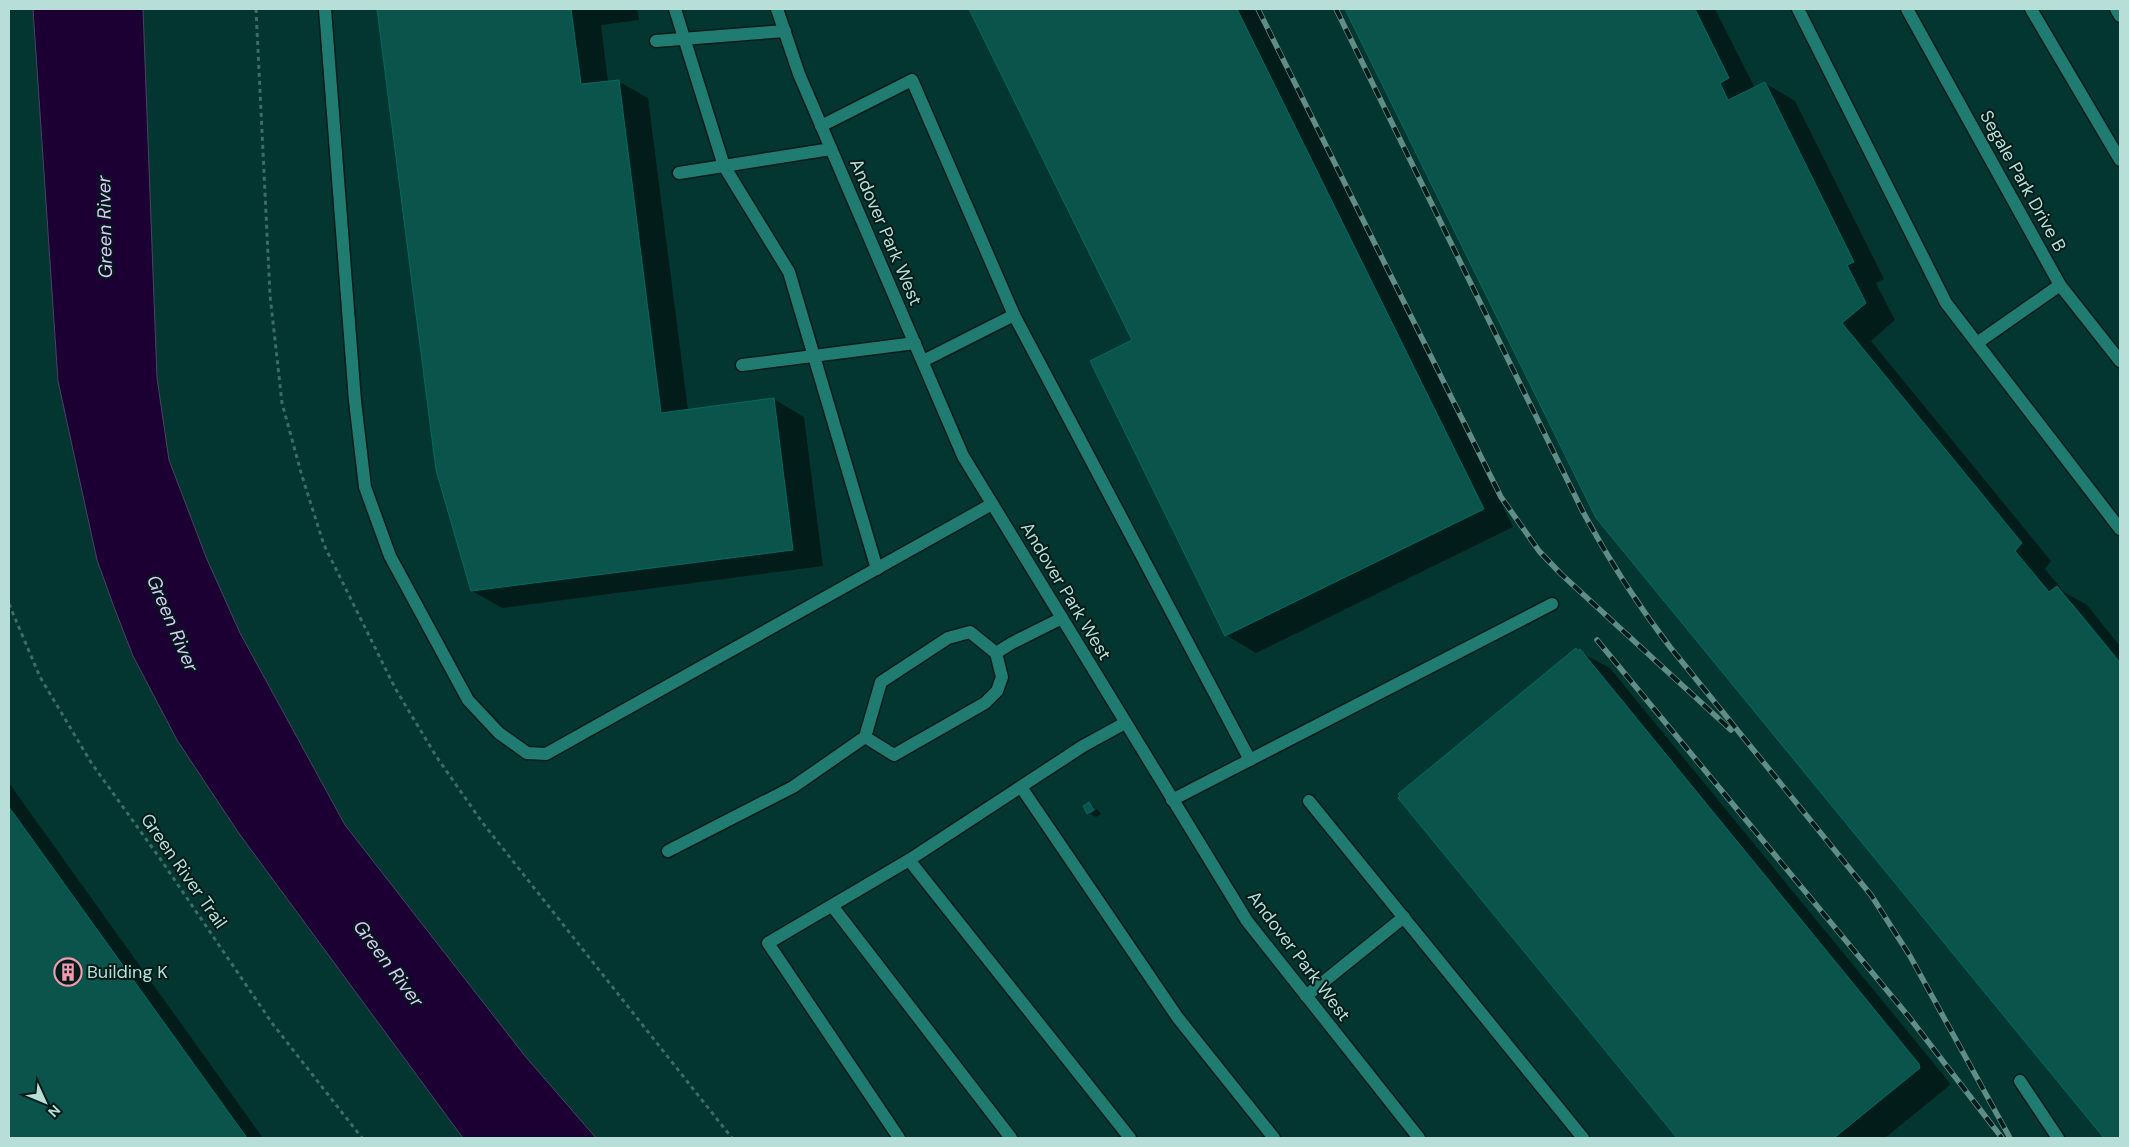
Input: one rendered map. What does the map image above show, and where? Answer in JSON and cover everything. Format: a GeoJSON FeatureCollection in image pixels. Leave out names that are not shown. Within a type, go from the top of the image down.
{"type":"FeatureCollection","features":[{"type":"Feature","properties":{"kind":"street"},"geometry":{"type":"LineString","coordinates":[[325,9],[355,401],[365,488],[390,556],[468,700],[499,733],[527,753],[546,754],[992,504]]}},
{"type":"Feature","properties":{"kind":"street"},"geometry":{"type":"LineString","coordinates":[[675,9],[724,166],[789,272],[876,569]]}},
{"type":"Feature","properties":{"kind":"street","name":"Andover Park West"},"geometry":{"type":"LineString","coordinates":[[778,9],[799,74],[963,456],[1246,921],[1419,1138]]}},
{"type":"Feature","properties":{"kind":"street"},"geometry":{"type":"LineString","coordinates":[[1798,9],[1946,303],[2120,529]]}},
{"type":"Feature","properties":{"kind":"street","name":"Segale Park Drive B"},"geometry":{"type":"LineString","coordinates":[[1907,9],[2060,285],[2120,362]]}},
{"type":"Feature","properties":{"kind":"street"},"geometry":{"type":"LineString","coordinates":[[2031,9],[2120,160]]}},
{"type":"Feature","properties":{"kind":"street"},"geometry":{"type":"LineString","coordinates":[[2116,9],[2120,16]]}},
{"type":"Feature","properties":{"kind":"street"},"geometry":{"type":"LineString","coordinates":[[656,40],[785,31]]}},
{"type":"Feature","properties":{"kind":"street"},"geometry":{"type":"LineString","coordinates":[[821,126],[912,80],[1014,315],[1250,760]]}},
{"type":"Feature","properties":{"kind":"street"},"geometry":{"type":"LineString","coordinates":[[678,172],[831,149]]}},
{"type":"Feature","properties":{"kind":"street"},"geometry":{"type":"LineString","coordinates":[[1977,343],[2060,285]]}},
{"type":"Feature","properties":{"kind":"street"},"geometry":{"type":"LineString","coordinates":[[923,361],[1014,315]]}},
{"type":"Feature","properties":{"kind":"street"},"geometry":{"type":"LineString","coordinates":[[742,365],[914,343]]}},
{"type":"Feature","properties":{"kind":"street"},"geometry":{"type":"LineString","coordinates":[[1172,800],[1552,604]]}},
{"type":"Feature","properties":{"kind":"street"},"geometry":{"type":"LineString","coordinates":[[996,653],[1012,642],[1062,618]]}},
{"type":"Feature","properties":{"kind":"street"},"geometry":{"type":"LineString","coordinates":[[668,851],[794,787],[865,738],[881,682],[948,638],[970,632],[996,653],[1002,677],[997,691],[986,703],[894,755],[865,738]]}},
{"type":"Feature","properties":{"kind":"street"},"geometry":{"type":"LineString","coordinates":[[900,1138],[768,943],[833,907],[909,860],[1083,746],[1125,723]]}},
{"type":"Feature","properties":{"kind":"street"},"geometry":{"type":"LineString","coordinates":[[1021,787],[1178,1018],[1274,1138]]}},
{"type":"Feature","properties":{"kind":"street"},"geometry":{"type":"LineString","coordinates":[[1309,801],[1583,1138]]}},
{"type":"Feature","properties":{"kind":"street"},"geometry":{"type":"LineString","coordinates":[[909,860],[1130,1138]]}},
{"type":"Feature","properties":{"kind":"street"},"geometry":{"type":"LineString","coordinates":[[833,907],[1011,1138]]}},
{"type":"Feature","properties":{"kind":"street"},"geometry":{"type":"LineString","coordinates":[[1306,996],[1404,917]]}},
{"type":"Feature","properties":{"kind":"street"},"geometry":{"type":"LineString","coordinates":[[2020,1081],[2058,1138]]}},
{"type":"Feature","properties":{"kind":"path","name":"Green River Trail"},"geometry":{"type":"LineString","coordinates":[[9,604],[40,677],[92,764],[159,857],[272,1022],[362,1138]]}},
{"type":"Feature","properties":{"kind":"water","name":"Green River"},"geometry":{"type":"Polygon","coordinates":[[[33,9],[143,9],[157,378],[169,460],[206,557],[240,633],[345,825],[525,1056],[596,1138],[463,1138],[238,832],[177,740],[133,656],[97,560],[58,381],[33,9]]]}},
{"type":"Feature","properties":{"kind":"building"},"geometry":{"type":"Polygon","coordinates":[[[377,9],[571,9],[581,84],[619,80],[661,413],[774,398],[793,550],[471,591],[436,470],[377,9]]]}},
{"type":"Feature","properties":{"kind":"building"},"geometry":{"type":"Polygon","coordinates":[[[969,9],[1237,9],[1484,509],[1225,636],[1090,361],[1132,340],[969,9]]]}},
{"type":"Feature","properties":{"kind":"building"},"geometry":{"type":"Polygon","coordinates":[[[1345,9],[1695,9],[1729,78],[1720,83],[1728,100],[1765,82],[1854,262],[1847,265],[1866,303],[1842,323],[2022,543],[2015,551],[2049,592],[2057,586],[2120,663],[2120,1138],[2104,1138],[1596,518],[1345,9]]]}},
{"type":"Feature","properties":{"kind":"building"},"geometry":{"type":"Polygon","coordinates":[[[1576,648],[1578,651],[1580,649],[1919,1064],[1920,1068],[1834,1138],[1677,1138],[1398,798],[1400,796],[1398,794],[1576,648]]]}},
{"type":"Feature","properties":{"kind":"building"},"geometry":{"type":"Polygon","coordinates":[[[1089,802],[1094,810],[1087,814],[1083,806],[1089,802]]]}},
{"type":"Feature","properties":{"kind":"building","name":"Building K"},"geometry":{"type":"Polygon","coordinates":[[[9,807],[247,1138],[9,1138],[9,807]]]}},
{"type":"Feature","properties":{"kind":"railway"},"geometry":{"type":"LineString","coordinates":[[1258,9],[1501,497],[1539,551],[1561,574],[1731,730]]}},
{"type":"Feature","properties":{"kind":"railway"},"geometry":{"type":"LineString","coordinates":[[1336,9],[1583,512],[1603,547],[1635,598],[1670,647],[1871,895],[1910,956],[2010,1138]]}},
{"type":"Feature","properties":{"kind":"railway"},"geometry":{"type":"LineString","coordinates":[[1597,640],[1909,1017],[2002,1138]]}},
{"type":"Feature","properties":{"kind":"place","name":"Building K"},"geometry":{"type":"Point","coordinates":[68,972]}}]}
